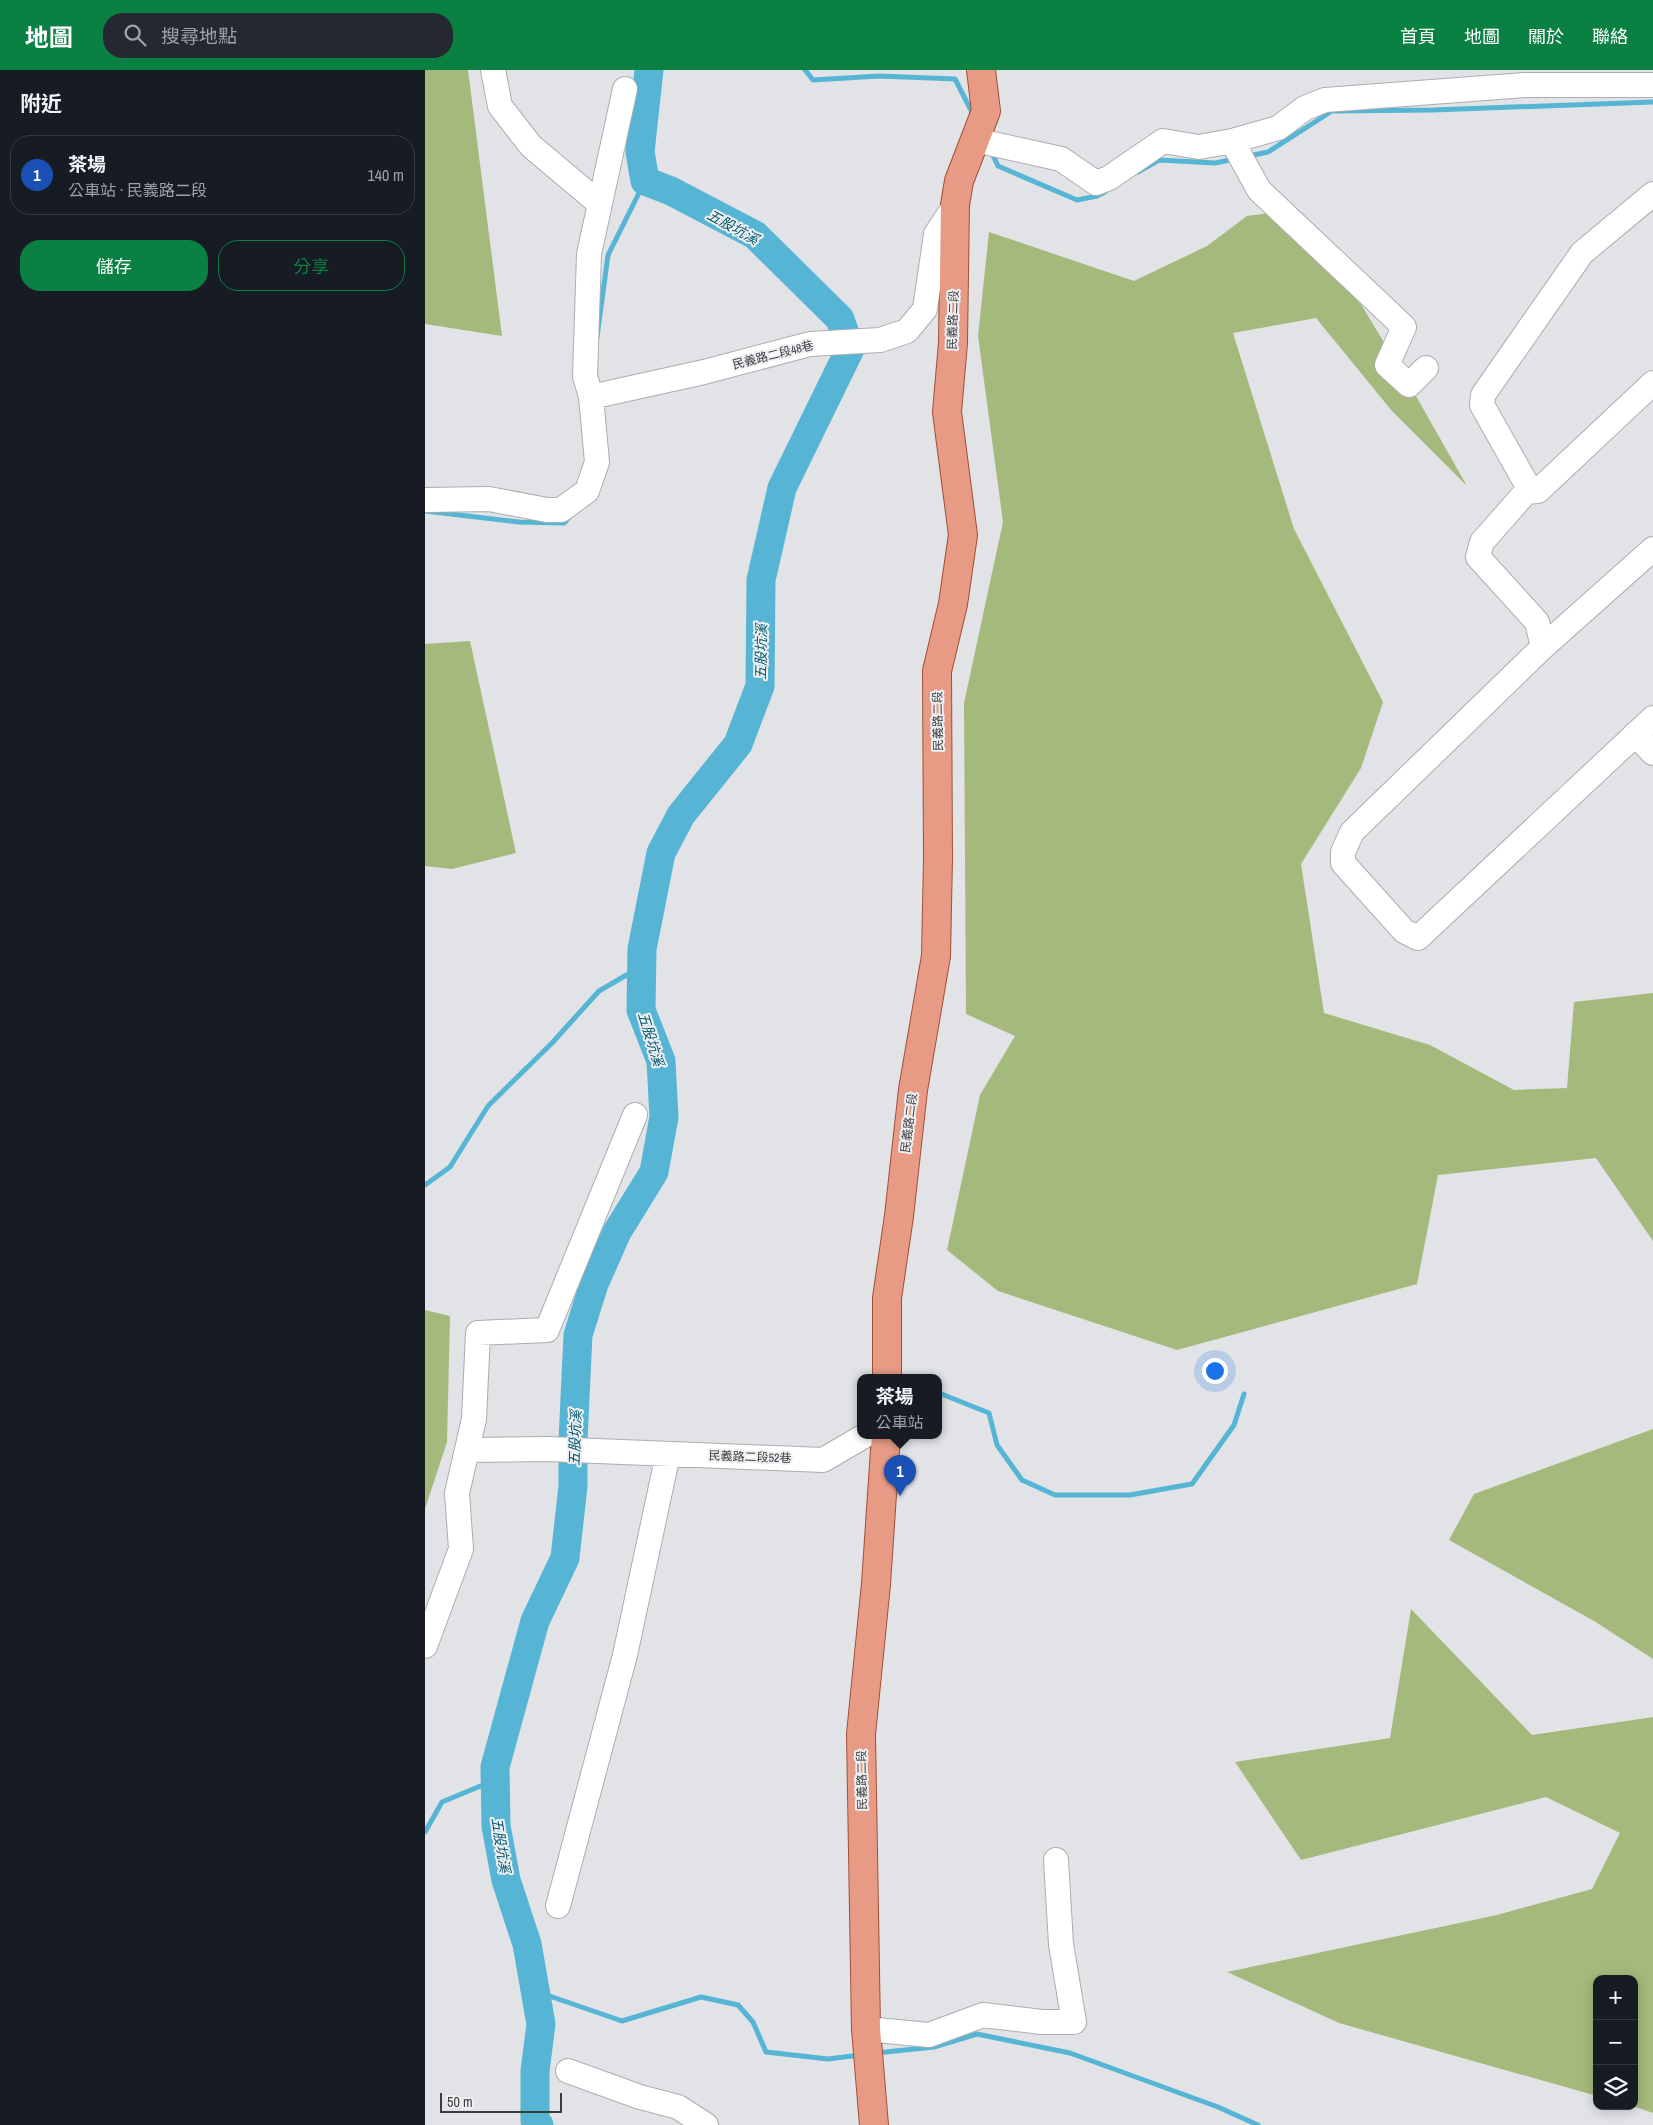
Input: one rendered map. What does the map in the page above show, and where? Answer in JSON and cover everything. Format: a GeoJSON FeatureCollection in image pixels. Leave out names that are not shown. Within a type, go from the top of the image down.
{"type":"FeatureCollection","features":[{"type":"Feature","properties":{"kind":"main road","name":"民義路二段"},"geometry":{"type":"LineString","coordinates":[[887,1374],[887,1298],[899,1216],[913,1090],[936,956],[938,858],[937,671],[953,604],[963,535],[947,412],[953,343],[955,205],[959,181],[986,111],[981,70]]}},
{"type":"Feature","properties":{"kind":"main road","name":"民義路二段"},"geometry":{"type":"LineString","coordinates":[[874,2125],[867,2046],[861,1734],[876,1584],[886,1439]]}},
{"type":"Feature","properties":{"kind":"street"},"geometry":{"type":"LineString","coordinates":[[493,70],[501,106],[531,146],[600,204]]}},
{"type":"Feature","properties":{"kind":"street"},"geometry":{"type":"LineString","coordinates":[[977,136],[1061,159],[1096,183],[1109,178],[1163,142],[1199,147],[1232,141],[1278,128],[1305,108],[1325,100],[1525,85],[1653,85]]}},
{"type":"Feature","properties":{"kind":"street"},"geometry":{"type":"LineString","coordinates":[[425,500],[489,499],[547,510],[561,510],[587,491],[597,462],[591,397],[585,376],[589,254],[625,89]]}},
{"type":"Feature","properties":{"kind":"street"},"geometry":{"type":"LineString","coordinates":[[1232,141],[1259,190],[1404,327],[1387,365],[1409,385],[1426,368]]}},
{"type":"Feature","properties":{"kind":"street"},"geometry":{"type":"LineString","coordinates":[[1526,492],[1526,483],[1482,406],[1483,396],[1582,253],[1653,194]]}},
{"type":"Feature","properties":{"kind":"street","name":"民義路二段48巷"},"geometry":{"type":"LineString","coordinates":[[591,397],[704,372],[810,344],[879,340],[907,331],[925,309],[936,234],[955,205]]}},
{"type":"Feature","properties":{"kind":"street"},"geometry":{"type":"LineString","coordinates":[[1543,647],[1537,622],[1478,557],[1482,542],[1526,492],[1538,490],[1653,383]]}},
{"type":"Feature","properties":{"kind":"street"},"geometry":{"type":"LineString","coordinates":[[1653,549],[1543,647],[1352,832],[1343,852],[1343,863],[1404,930],[1419,938],[1653,718]]}},
{"type":"Feature","properties":{"kind":"street"},"geometry":{"type":"LineString","coordinates":[[1635,734],[1653,753]]}},
{"type":"Feature","properties":{"kind":"street"},"geometry":{"type":"LineString","coordinates":[[425,1646],[461,1549],[457,1493],[474,1420],[478,1333],[547,1330],[635,1115]]}},
{"type":"Feature","properties":{"kind":"street","name":"民義路二段52巷"},"geometry":{"type":"LineString","coordinates":[[468,1450],[548,1449],[823,1460],[859,1439]]}},
{"type":"Feature","properties":{"kind":"street"},"geometry":{"type":"LineString","coordinates":[[559,1906],[625,1655],[668,1454]]}},
{"type":"Feature","properties":{"kind":"street"},"geometry":{"type":"LineString","coordinates":[[867,2046],[929,2034],[983,2015],[1042,2022],[1074,2022],[1061,1944],[1056,1860]]}},
{"type":"Feature","properties":{"kind":"street"},"geometry":{"type":"LineString","coordinates":[[568,2071],[640,2097],[678,2108],[706,2125]]}},
{"type":"Feature","properties":{"kind":"green space"},"geometry":{"type":"Polygon","coordinates":[[[425,70],[468,70],[502,336],[425,324],[425,70]]]}},
{"type":"Feature","properties":{"kind":"green space"},"geometry":{"type":"Polygon","coordinates":[[[1285,211],[1362,306],[1467,486],[1392,411],[1316,318],[1233,333],[1294,529],[1383,702],[1361,768],[1301,864],[1324,1013],[1430,1045],[1514,1090],[1567,1088],[1574,1002],[1653,993],[1653,1241],[1596,1158],[1438,1175],[1417,1284],[1177,1350],[998,1291],[947,1250],[980,1095],[1015,1036],[966,1014],[964,703],[1003,522],[978,336],[989,232],[1134,281],[1207,246],[1247,216],[1285,211]]]}},
{"type":"Feature","properties":{"kind":"green space"},"geometry":{"type":"Polygon","coordinates":[[[470,641],[516,853],[452,869],[425,866],[425,644],[470,641]]]}},
{"type":"Feature","properties":{"kind":"green space"},"geometry":{"type":"Polygon","coordinates":[[[425,1310],[450,1316],[447,1442],[425,1509],[425,1310]]]}},
{"type":"Feature","properties":{"kind":"green space"},"geometry":{"type":"Polygon","coordinates":[[[1653,1429],[1653,1659],[1594,1621],[1449,1540],[1474,1494],[1653,1429]]]}},
{"type":"Feature","properties":{"kind":"green space"},"geometry":{"type":"Polygon","coordinates":[[[1411,1609],[1532,1735],[1653,1717],[1653,2113],[1638,2108],[1638,1975],[1593,1975],[1593,2095],[1339,2023],[1227,1972],[1497,1915],[1592,1889],[1620,1833],[1546,1797],[1301,1860],[1235,1762],[1390,1738],[1411,1609]]]}},
{"type":"Feature","properties":{"kind":"waterway","name":"五股坑溪"},"geometry":{"type":"LineString","coordinates":[[539,2125],[535,2121],[535,2071],[541,2024],[527,1944],[506,1880],[496,1826],[495,1767],[535,1621],[565,1558],[573,1486],[573,1440],[578,1335],[594,1284],[617,1232],[654,1172],[664,1117],[661,1061],[641,1010],[642,949],[661,853],[681,815],[738,744],[760,686],[761,580],[782,488],[850,349],[840,319],[755,235],[671,191],[645,181],[640,152],[649,70]]}},
{"type":"Feature","properties":{"kind":"waterway"},"geometry":{"type":"LineString","coordinates":[[805,70],[813,80],[879,76],[955,79],[974,116]]}},
{"type":"Feature","properties":{"kind":"waterway"},"geometry":{"type":"LineString","coordinates":[[1249,156],[1268,152],[1332,111],[1433,110],[1653,102]]}},
{"type":"Feature","properties":{"kind":"waterway"},"geometry":{"type":"LineString","coordinates":[[991,151],[998,166],[1077,200],[1097,196],[1105,192]]}},
{"type":"Feature","properties":{"kind":"waterway"},"geometry":{"type":"LineString","coordinates":[[1138,172],[1159,160],[1215,163],[1235,159]]}},
{"type":"Feature","properties":{"kind":"waterway"},"geometry":{"type":"LineString","coordinates":[[597,337],[608,255],[645,181]]}},
{"type":"Feature","properties":{"kind":"waterway"},"geometry":{"type":"LineString","coordinates":[[425,511],[519,522],[564,523],[570,516]]}},
{"type":"Feature","properties":{"kind":"waterway"},"geometry":{"type":"LineString","coordinates":[[425,1185],[450,1167],[488,1106],[552,1043],[599,991],[642,966]]}},
{"type":"Feature","properties":{"kind":"waterway"},"geometry":{"type":"LineString","coordinates":[[942,1394],[989,1413],[997,1445],[1022,1480],[1055,1495],[1130,1495],[1192,1484],[1234,1425],[1244,1394]]}},
{"type":"Feature","properties":{"kind":"waterway"},"geometry":{"type":"LineString","coordinates":[[425,1832],[442,1802],[495,1780]]}},
{"type":"Feature","properties":{"kind":"waterway"},"geometry":{"type":"LineString","coordinates":[[535,1991],[622,2021],[701,1997],[738,2005],[753,2022],[766,2052],[828,2059],[860,2055]]}},
{"type":"Feature","properties":{"kind":"waterway"},"geometry":{"type":"LineString","coordinates":[[876,2053],[934,2047],[977,2034],[1070,2053],[1218,2107],[1258,2125]]}},
{"type":"Feature","properties":{"kind":"place","name":"茶場"},"geometry":{"type":"Point","coordinates":[900,1496]}}]}
